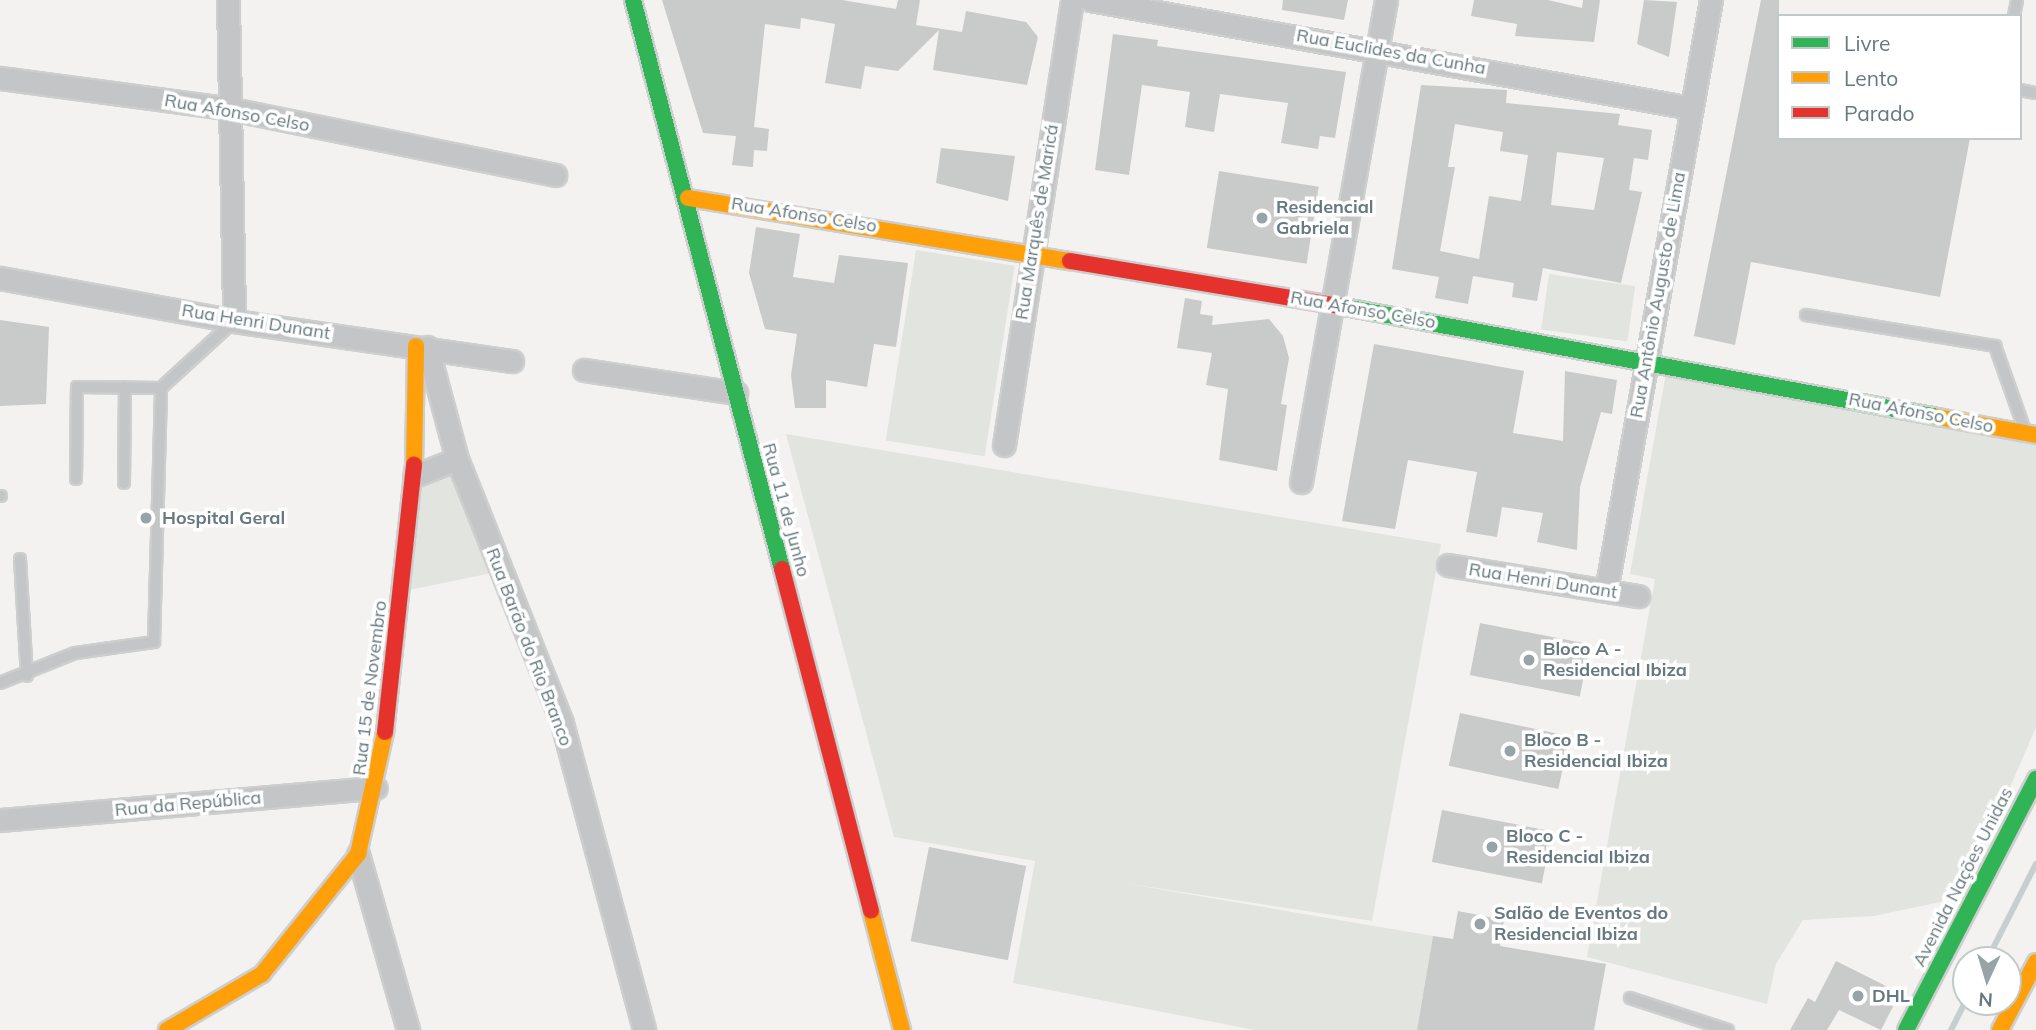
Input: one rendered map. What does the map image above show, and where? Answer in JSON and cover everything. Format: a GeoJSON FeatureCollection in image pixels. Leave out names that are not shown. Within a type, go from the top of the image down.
{"type":"FeatureCollection","features":[{"type":"Feature","properties":{"kind":"street"},"geometry":{"type":"LineString","coordinates":[[228,0],[234,321]]}},
{"type":"Feature","properties":{"kind":"street","name":"Rua 11 de Junho"},"geometry":{"type":"LineString","coordinates":[[633,0],[688,198],[895,1028]]}},
{"type":"Feature","properties":{"kind":"street","name":"Rua Marquês de Maricá"},"geometry":{"type":"LineString","coordinates":[[1004,445],[1072,0]]}},
{"type":"Feature","properties":{"kind":"street","name":"Rua Euclides da Cunha"},"geometry":{"type":"LineString","coordinates":[[1090,0],[1377,49],[1691,108]]}},
{"type":"Feature","properties":{"kind":"street"},"geometry":{"type":"LineString","coordinates":[[1301,482],[1328,304],[1386,0]]}},
{"type":"Feature","properties":{"kind":"street","name":"Rua Antônio Augusto de Lima"},"geometry":{"type":"LineString","coordinates":[[1606,591],[1711,0]]}},
{"type":"Feature","properties":{"kind":"street","name":"Rua Afonso Celso"},"geometry":{"type":"LineString","coordinates":[[0,78],[231,109],[555,175]]}},
{"type":"Feature","properties":{"kind":"street","name":"Rua Afonso Celso"},"geometry":{"type":"LineString","coordinates":[[688,198],[1032,252],[1328,304],[2031,434]]}},
{"type":"Feature","properties":{"kind":"street","name":"Rua Henri Dunant"},"geometry":{"type":"LineString","coordinates":[[0,278],[234,321],[512,361]]}},
{"type":"Feature","properties":{"kind":"street","name":"Rua Barão do Rio Branco"},"geometry":{"type":"LineString","coordinates":[[421,347],[457,459],[562,723],[644,1030]]}},
{"type":"Feature","properties":{"kind":"street","name":"Rua 15 de Novembro"},"geometry":{"type":"LineString","coordinates":[[167,1030],[262,974],[358,854],[376,788],[414,477],[421,347]]}},
{"type":"Feature","properties":{"kind":"street"},"geometry":{"type":"LineString","coordinates":[[583,370],[736,393]]}},
{"type":"Feature","properties":{"kind":"street"},"geometry":{"type":"LineString","coordinates":[[414,477],[457,459]]}},
{"type":"Feature","properties":{"kind":"street","name":"Rua Henri Dunant"},"geometry":{"type":"LineString","coordinates":[[1447,565],[1638,596]]}},
{"type":"Feature","properties":{"kind":"street","name":"Avenida Nações Unidas"},"geometry":{"type":"LineString","coordinates":[[1906,1030],[2036,779]]}},
{"type":"Feature","properties":{"kind":"street","name":"Rua da República"},"geometry":{"type":"LineString","coordinates":[[0,820],[376,788]]}},
{"type":"Feature","properties":{"kind":"street"},"geometry":{"type":"LineString","coordinates":[[358,854],[408,1030]]}},
{"type":"Feature","properties":{"kind":"street"},"geometry":{"type":"LineString","coordinates":[[2000,1030],[2036,962]]}},
{"type":"Feature","properties":{"kind":"lane"},"geometry":{"type":"LineString","coordinates":[[1806,315],[1995,346],[2031,434]]}},
{"type":"Feature","properties":{"kind":"lane"},"geometry":{"type":"LineString","coordinates":[[76,479],[77,387],[161,388],[234,321]]}},
{"type":"Feature","properties":{"kind":"lane"},"geometry":{"type":"LineString","coordinates":[[124,482],[125,387]]}},
{"type":"Feature","properties":{"kind":"lane"},"geometry":{"type":"LineString","coordinates":[[0,683],[27,676],[75,653],[154,642],[161,388]]}},
{"type":"Feature","properties":{"kind":"lane"},"geometry":{"type":"LineString","coordinates":[[20,559],[27,676]]}},
{"type":"Feature","properties":{"kind":"lane"},"geometry":{"type":"LineString","coordinates":[[1630,998],[1728,1030]]}},
{"type":"Feature","properties":{"kind":"shaded area"},"geometry":{"type":"Polygon","coordinates":[[[916,250],[1015,266],[985,456],[886,441],[916,250]]]}},
{"type":"Feature","properties":{"kind":"shaded area"},"geometry":{"type":"Polygon","coordinates":[[[1549,274],[1635,286],[1627,342],[1541,329],[1549,274]]]}},
{"type":"Feature","properties":{"kind":"shaded area"},"geometry":{"type":"Polygon","coordinates":[[[1666,373],[2036,443],[2036,727],[1963,897],[1874,916],[1803,920],[1776,964],[1767,1004],[1587,957],[1655,579],[1630,574],[1666,373]]]}},
{"type":"Feature","properties":{"kind":"shaded area"},"geometry":{"type":"Polygon","coordinates":[[[786,434],[1441,544],[1372,921],[1123,883],[1433,936],[1417,1030],[1255,1030],[1013,983],[1035,861],[894,837],[786,434]]]}},
{"type":"Feature","properties":{"kind":"shaded area"},"geometry":{"type":"Polygon","coordinates":[[[450,467],[492,573],[409,590],[418,481],[450,467]]]}},
{"type":"Feature","properties":{"kind":"building"},"geometry":{"type":"Polygon","coordinates":[[[662,0],[842,0],[896,9],[898,0],[920,0],[916,25],[962,32],[966,11],[1026,22],[1038,37],[1027,85],[933,70],[939,30],[898,71],[865,66],[861,89],[825,83],[835,24],[801,18],[800,29],[765,24],[754,127],[769,129],[767,151],[754,150],[753,167],[732,165],[736,136],[703,133],[662,0]]]}},
{"type":"Feature","properties":{"kind":"building"},"geometry":{"type":"Polygon","coordinates":[[[1283,0],[1348,0],[1344,20],[1282,10],[1283,0]]]}},
{"type":"Feature","properties":{"kind":"building"},"geometry":{"type":"Polygon","coordinates":[[[1474,0],[1548,0],[1582,8],[1583,0],[1600,0],[1594,42],[1515,36],[1517,24],[1471,16],[1474,0]]]}},
{"type":"Feature","properties":{"kind":"building"},"geometry":{"type":"Polygon","coordinates":[[[1644,0],[1677,2],[1669,57],[1637,44],[1644,0]]]}},
{"type":"Feature","properties":{"kind":"building"},"geometry":{"type":"Polygon","coordinates":[[[1761,0],[1779,0],[1777,140],[1970,140],[1940,297],[1751,262],[1735,345],[1694,336],[1761,0]]]}},
{"type":"Feature","properties":{"kind":"building"},"geometry":{"type":"Polygon","coordinates":[[[1113,34],[1158,40],[1157,46],[1346,72],[1335,138],[1320,136],[1318,149],[1281,143],[1288,103],[1220,94],[1214,132],[1185,127],[1190,92],[1142,85],[1129,175],[1095,170],[1113,34]]]}},
{"type":"Feature","properties":{"kind":"building"},"geometry":{"type":"Polygon","coordinates":[[[1421,85],[1507,90],[1506,103],[1620,114],[1618,125],[1652,130],[1648,160],[1634,158],[1629,190],[1642,192],[1621,283],[1543,268],[1537,301],[1512,297],[1514,283],[1473,276],[1468,304],[1435,298],[1439,277],[1392,269],[1421,85]],[[1455,124],[1448,167],[1455,167],[1440,251],[1479,259],[1489,196],[1521,201],[1528,155],[1500,151],[1503,132],[1455,124]],[[1557,152],[1551,205],[1594,210],[1604,158],[1557,152]]]}},
{"type":"Feature","properties":{"kind":"building"},"geometry":{"type":"Polygon","coordinates":[[[941,148],[1015,156],[1008,201],[936,183],[941,148]]]}},
{"type":"Feature","properties":{"kind":"building","name":"Residencial Gabriela"},"geometry":{"type":"Polygon","coordinates":[[[1219,171],[1319,187],[1307,264],[1207,248],[1219,171]]]}},
{"type":"Feature","properties":{"kind":"building"},"geometry":{"type":"Polygon","coordinates":[[[756,227],[800,234],[793,277],[834,283],[839,255],[908,263],[896,347],[874,344],[867,387],[826,380],[826,408],[795,408],[791,375],[797,334],[765,329],[749,273],[756,227]]]}},
{"type":"Feature","properties":{"kind":"building"},"geometry":{"type":"Polygon","coordinates":[[[1185,298],[1202,301],[1200,314],[1213,316],[1212,325],[1269,319],[1283,336],[1289,358],[1281,404],[1287,405],[1277,471],[1219,460],[1228,389],[1206,385],[1212,353],[1177,348],[1185,298]]]}},
{"type":"Feature","properties":{"kind":"building"},"geometry":{"type":"Polygon","coordinates":[[[0,320],[49,327],[46,404],[0,406],[0,320]]]}},
{"type":"Feature","properties":{"kind":"building"},"geometry":{"type":"Polygon","coordinates":[[[1374,344],[1524,371],[1513,433],[1563,441],[1565,371],[1617,380],[1612,414],[1601,412],[1580,487],[1577,550],[1537,542],[1543,513],[1502,507],[1497,537],[1466,532],[1477,472],[1408,460],[1395,529],[1342,521],[1374,344]]]}},
{"type":"Feature","properties":{"kind":"building","name":"Bloco A - Residencial Ibiza"},"geometry":{"type":"Polygon","coordinates":[[[1480,623],[1590,644],[1580,696],[1470,675],[1480,623]]]}},
{"type":"Feature","properties":{"kind":"building","name":"Bloco B - Residencial Ibiza"},"geometry":{"type":"Polygon","coordinates":[[[1460,713],[1570,736],[1558,789],[1449,766],[1460,713]]]}},
{"type":"Feature","properties":{"kind":"building","name":"Bloco C - Residencial Ibiza"},"geometry":{"type":"Polygon","coordinates":[[[1442,810],[1552,831],[1542,883],[1432,862],[1442,810]]]}},
{"type":"Feature","properties":{"kind":"building"},"geometry":{"type":"Polygon","coordinates":[[[929,847],[1026,866],[1008,960],[911,941],[929,847]]]}},
{"type":"Feature","properties":{"kind":"building"},"geometry":{"type":"Polygon","coordinates":[[[1458,911],[1504,920],[1500,946],[1606,964],[1594,1030],[1417,1030],[1433,936],[1453,939],[1458,911]]]}},
{"type":"Feature","properties":{"kind":"building","name":"DHL"},"geometry":{"type":"Polygon","coordinates":[[[1836,961],[1900,993],[1881,1030],[1839,1010],[1827,1030],[1790,1030],[1808,998],[1815,1002],[1836,961]]]}},
{"type":"Feature","properties":{"kind":"waterway"},"geometry":{"type":"LineString","coordinates":[[1994,946],[2036,864]]}},
{"type":"Feature","properties":{"kind":"waterway"},"geometry":{"type":"LineString","coordinates":[[1951,1030],[1958,1016]]}},
{"type":"Feature","properties":{"kind":"traffic: fast"},"geometry":{"type":"LineString","coordinates":[[633,0],[782,569]]}},
{"type":"Feature","properties":{"kind":"traffic: fast"},"geometry":{"type":"LineString","coordinates":[[1339,306],[1938,417]]}},
{"type":"Feature","properties":{"kind":"traffic: fast"},"geometry":{"type":"LineString","coordinates":[[1906,1030],[2036,779]]}},
{"type":"Feature","properties":{"kind":"traffic: slow"},"geometry":{"type":"LineString","coordinates":[[688,198],[1070,261]]}},
{"type":"Feature","properties":{"kind":"traffic: slow"},"geometry":{"type":"LineString","coordinates":[[414,465],[416,346]]}},
{"type":"Feature","properties":{"kind":"traffic: slow"},"geometry":{"type":"LineString","coordinates":[[1938,417],[2036,435]]}},
{"type":"Feature","properties":{"kind":"traffic: slow"},"geometry":{"type":"LineString","coordinates":[[167,1030],[262,974],[358,854],[385,732]]}},
{"type":"Feature","properties":{"kind":"traffic: slow"},"geometry":{"type":"LineString","coordinates":[[871,911],[902,1030]]}},
{"type":"Feature","properties":{"kind":"traffic: slow"},"geometry":{"type":"LineString","coordinates":[[2000,1030],[2036,962]]}},
{"type":"Feature","properties":{"kind":"traffic: jam"},"geometry":{"type":"LineString","coordinates":[[1070,261],[1339,306]]}},
{"type":"Feature","properties":{"kind":"traffic: jam"},"geometry":{"type":"LineString","coordinates":[[385,732],[414,465]]}},
{"type":"Feature","properties":{"kind":"traffic: jam"},"geometry":{"type":"LineString","coordinates":[[782,569],[871,911]]}},
{"type":"Feature","properties":{"kind":"place","name":"Residencial Gabriela"},"geometry":{"type":"Point","coordinates":[1262,218]}},
{"type":"Feature","properties":{"kind":"place","name":"Hospital Geral"},"geometry":{"type":"Point","coordinates":[146,518]}},
{"type":"Feature","properties":{"kind":"place","name":"Bloco A - Residencial Ibiza"},"geometry":{"type":"Point","coordinates":[1529,660]}},
{"type":"Feature","properties":{"kind":"place","name":"Bloco B - Residencial Ibiza"},"geometry":{"type":"Point","coordinates":[1510,751]}},
{"type":"Feature","properties":{"kind":"place","name":"Bloco C - Residencial Ibiza"},"geometry":{"type":"Point","coordinates":[1492,847]}},
{"type":"Feature","properties":{"kind":"place","name":"Salão de Eventos do Residencial Ibiza"},"geometry":{"type":"Point","coordinates":[1480,924]}},
{"type":"Feature","properties":{"kind":"place","name":"DHL"},"geometry":{"type":"Point","coordinates":[1858,996]}}]}
